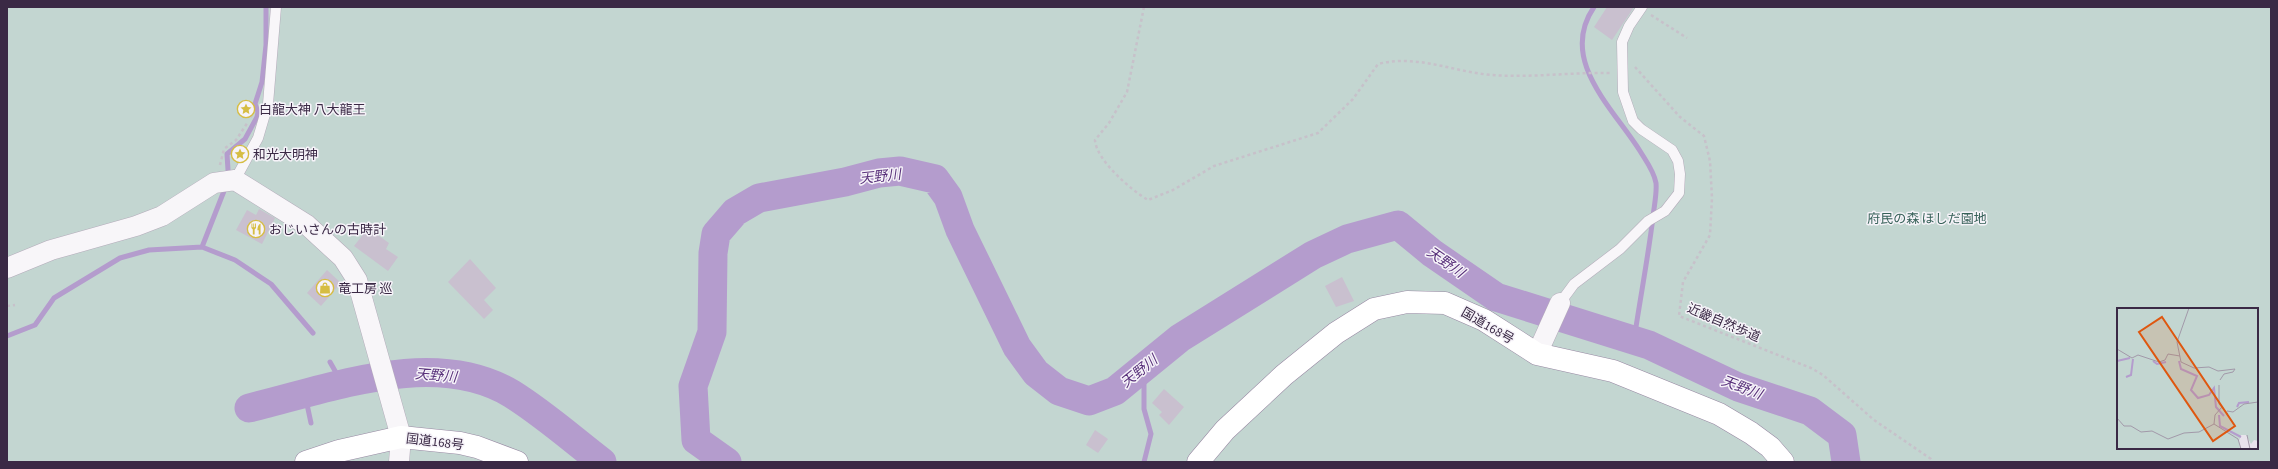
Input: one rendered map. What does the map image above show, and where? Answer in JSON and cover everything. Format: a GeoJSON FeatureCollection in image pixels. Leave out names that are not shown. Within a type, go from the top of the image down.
{"type":"FeatureCollection","features":[{"type":"Feature","properties":{"kind":"highway","name":"国道168号"},"geometry":{"type":"LineString","coordinates":[[1198,462],[1225,430],[1284,375],[1336,334],[1374,309],[1407,302],[1445,303],[1540,347],[1613,371],[1719,414],[1751,433],[1770,447],[1783,462]]}},
{"type":"Feature","properties":{"kind":"highway","name":"国道168号"},"geometry":{"type":"LineString","coordinates":[[306,462],[339,451],[401,437],[460,443],[477,447],[517,462]]}},
{"type":"Feature","properties":{"kind":"street"},"geometry":{"type":"LineString","coordinates":[[7,268],[51,250],[136,226],[162,216],[214,183],[235,180],[307,225],[343,258],[357,280],[401,437],[399,462]]}},
{"type":"Feature","properties":{"kind":"street"},"geometry":{"type":"LineString","coordinates":[[1540,347],[1560,303]]}},
{"type":"Feature","properties":{"kind":"lane"},"geometry":{"type":"LineString","coordinates":[[235,180],[258,138],[268,104],[276,7]]}},
{"type":"Feature","properties":{"kind":"lane"},"geometry":{"type":"LineString","coordinates":[[1560,303],[1574,284],[1620,249],[1648,221],[1665,211],[1678,193],[1680,174],[1678,161],[1672,150],[1641,129],[1633,121],[1623,92],[1622,42],[1629,26],[1641,8]]}},
{"type":"Feature","properties":{"kind":"path"},"geometry":{"type":"LineString","coordinates":[[1144,7],[1127,92],[1109,123],[1095,140],[1096,147],[1103,158],[1129,186],[1148,200],[1172,190],[1214,166],[1318,133],[1354,99],[1378,64],[1408,60],[1455,68],[1470,73],[1494,75],[1622,73]]}},
{"type":"Feature","properties":{"kind":"path"},"geometry":{"type":"LineString","coordinates":[[1641,8],[1687,38]]}},
{"type":"Feature","properties":{"kind":"path","name":"近畿自然歩道"},"geometry":{"type":"LineString","coordinates":[[1622,54],[1677,113],[1704,136],[1708,150],[1712,198],[1710,235],[1683,282],[1679,316],[1811,368],[1823,375],[1871,418],[1931,459],[1932,462]]}},
{"type":"Feature","properties":{"kind":"path"},"geometry":{"type":"LineString","coordinates":[[221,163],[224,149],[232,144],[252,116],[247,113],[252,108]]}},
{"type":"Feature","properties":{"kind":"path"},"geometry":{"type":"LineString","coordinates":[[232,144],[234,149]]}},
{"type":"Feature","properties":{"kind":"path"},"geometry":{"type":"LineString","coordinates":[[7,306],[15,305]]}},
{"type":"Feature","properties":{"kind":"green space","name":"府民の森 ほしだ園地"},"geometry":{"type":"Polygon","coordinates":[[[7,7],[2271,7],[2271,462],[7,462],[7,7]]]}},
{"type":"Feature","properties":{"kind":"building"},"geometry":{"type":"Polygon","coordinates":[[[1607,7],[1634,7],[1612,40],[1594,27],[1607,7]]]}},
{"type":"Feature","properties":{"kind":"building"},"geometry":{"type":"Polygon","coordinates":[[[259,209],[275,218],[262,244],[236,230],[247,210],[256,215],[259,209]]]}},
{"type":"Feature","properties":{"kind":"building"},"geometry":{"type":"Polygon","coordinates":[[[368,228],[389,243],[386,249],[398,257],[388,271],[354,246],[368,228]]]}},
{"type":"Feature","properties":{"kind":"building"},"geometry":{"type":"Polygon","coordinates":[[[470,259],[496,288],[484,300],[493,310],[484,319],[448,282],[470,259]]]}},
{"type":"Feature","properties":{"kind":"building"},"geometry":{"type":"Polygon","coordinates":[[[327,270],[341,283],[321,306],[307,293],[327,270]]]}},
{"type":"Feature","properties":{"kind":"building"},"geometry":{"type":"Polygon","coordinates":[[[1342,277],[1354,301],[1336,307],[1325,286],[1342,277]]]}},
{"type":"Feature","properties":{"kind":"building"},"geometry":{"type":"Polygon","coordinates":[[[1164,389],[1184,407],[1169,425],[1159,415],[1162,412],[1152,403],[1164,389]]]}},
{"type":"Feature","properties":{"kind":"building"},"geometry":{"type":"Polygon","coordinates":[[[1095,430],[1108,439],[1098,453],[1086,445],[1095,430]]]}},
{"type":"Feature","properties":{"kind":"waterway"},"geometry":{"type":"LineString","coordinates":[[228,170],[227,154],[245,139],[257,117],[258,112],[255,104],[262,82],[266,45],[266,7]]}},
{"type":"Feature","properties":{"kind":"waterway"},"geometry":{"type":"LineString","coordinates":[[1594,7],[1585,27],[1582,46],[1586,65],[1593,83],[1604,101],[1650,166],[1656,183],[1656,196],[1651,232],[1634,340]]}},
{"type":"Feature","properties":{"kind":"waterway","name":"天野川"},"geometry":{"type":"LineString","coordinates":[[727,462],[696,440],[693,386],[712,332],[713,253],[716,234],[735,212],[759,198],[845,182],[879,173],[900,171],[935,179],[948,197],[960,230],[1017,347],[1036,373],[1059,391],[1089,401],[1115,391],[1180,338],[1313,255],[1347,239],[1398,225],[1432,253],[1496,297],[1649,345],[1738,387],[1810,411],[1842,435],[1846,462]]}},
{"type":"Feature","properties":{"kind":"waterway"},"geometry":{"type":"LineString","coordinates":[[202,247],[224,191]]}},
{"type":"Feature","properties":{"kind":"waterway"},"geometry":{"type":"LineString","coordinates":[[7,336],[35,325],[54,298],[120,258],[149,250],[202,247],[235,260],[271,284],[313,333]]}},
{"type":"Feature","properties":{"kind":"waterway"},"geometry":{"type":"LineString","coordinates":[[330,362],[343,385]]}},
{"type":"Feature","properties":{"kind":"waterway"},"geometry":{"type":"LineString","coordinates":[[1144,369],[1144,409],[1151,434],[1144,462]]}},
{"type":"Feature","properties":{"kind":"waterway","name":"天野川"},"geometry":{"type":"LineString","coordinates":[[249,408],[313,391],[382,376],[416,373],[449,374],[482,380],[512,394],[547,418],[602,462]]}},
{"type":"Feature","properties":{"kind":"waterway"},"geometry":{"type":"LineString","coordinates":[[305,395],[311,423]]}},
{"type":"Feature","properties":{"kind":"place","name":"白龍大神 八大龍王"},"geometry":{"type":"Point","coordinates":[246,109]}},
{"type":"Feature","properties":{"kind":"place","name":"和光大明神"},"geometry":{"type":"Point","coordinates":[240,154]}},
{"type":"Feature","properties":{"kind":"place","name":"おじいさんの古時計"},"geometry":{"type":"Point","coordinates":[256,229]}},
{"type":"Feature","properties":{"kind":"place","name":"竜工房 巡"},"geometry":{"type":"Point","coordinates":[325,288]}}]}
